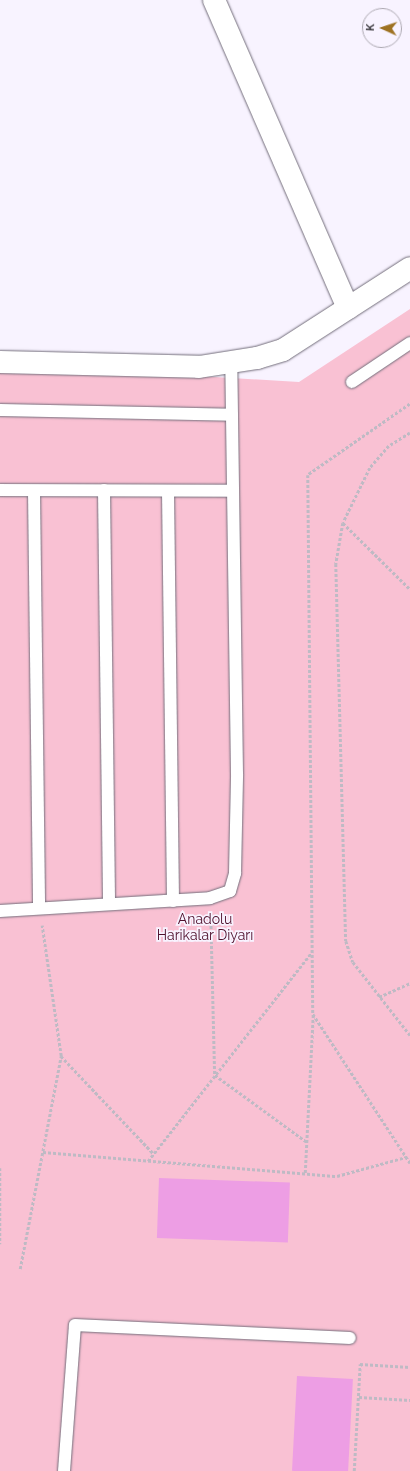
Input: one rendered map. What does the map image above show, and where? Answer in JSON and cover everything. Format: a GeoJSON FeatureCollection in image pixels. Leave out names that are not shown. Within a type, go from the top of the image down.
{"type":"FeatureCollection","features":[{"type":"Feature","properties":{"kind":"street"},"geometry":{"type":"LineString","coordinates":[[214,0],[348,308]]}},
{"type":"Feature","properties":{"kind":"street"},"geometry":{"type":"LineString","coordinates":[[0,362],[191,366],[231,363],[283,350],[410,268]]}},
{"type":"Feature","properties":{"kind":"lane"},"geometry":{"type":"LineString","coordinates":[[352,382],[410,343]]}},
{"type":"Feature","properties":{"kind":"lane"},"geometry":{"type":"LineString","coordinates":[[0,911],[109,902],[173,901],[210,898],[230,890],[235,873],[231,363]]}},
{"type":"Feature","properties":{"kind":"lane"},"geometry":{"type":"LineString","coordinates":[[0,410],[232,415]]}},
{"type":"Feature","properties":{"kind":"lane"},"geometry":{"type":"LineString","coordinates":[[0,490],[233,491]]}},
{"type":"Feature","properties":{"kind":"lane"},"geometry":{"type":"LineString","coordinates":[[104,490],[109,902]]}},
{"type":"Feature","properties":{"kind":"lane"},"geometry":{"type":"LineString","coordinates":[[34,491],[39,908]]}},
{"type":"Feature","properties":{"kind":"lane"},"geometry":{"type":"LineString","coordinates":[[168,491],[173,901]]}},
{"type":"Feature","properties":{"kind":"lane"},"geometry":{"type":"LineString","coordinates":[[64,1471],[75,1325],[350,1338]]}},
{"type":"Feature","properties":{"kind":"path"},"geometry":{"type":"LineString","coordinates":[[305,1174],[313,1014],[308,475],[410,404]]}},
{"type":"Feature","properties":{"kind":"path"},"geometry":{"type":"LineString","coordinates":[[410,433],[389,446],[370,468],[343,522],[336,564],[346,941],[353,962],[410,1035]]}},
{"type":"Feature","properties":{"kind":"path"},"geometry":{"type":"LineString","coordinates":[[343,522],[410,589]]}},
{"type":"Feature","properties":{"kind":"path"},"geometry":{"type":"LineString","coordinates":[[210,898],[215,1075]]}},
{"type":"Feature","properties":{"kind":"path"},"geometry":{"type":"LineString","coordinates":[[20,1269],[61,1056],[39,908]]}},
{"type":"Feature","properties":{"kind":"path"},"geometry":{"type":"LineString","coordinates":[[148,1161],[313,952]]}},
{"type":"Feature","properties":{"kind":"path"},"geometry":{"type":"LineString","coordinates":[[379,997],[410,984]]}},
{"type":"Feature","properties":{"kind":"path"},"geometry":{"type":"LineString","coordinates":[[313,1014],[410,1163]]}},
{"type":"Feature","properties":{"kind":"path"},"geometry":{"type":"LineString","coordinates":[[61,1056],[154,1154]]}},
{"type":"Feature","properties":{"kind":"path"},"geometry":{"type":"LineString","coordinates":[[215,1075],[307,1142]]}},
{"type":"Feature","properties":{"kind":"path"},"geometry":{"type":"LineString","coordinates":[[43,1152],[337,1176],[406,1157]]}},
{"type":"Feature","properties":{"kind":"path"},"geometry":{"type":"LineString","coordinates":[[0,1168],[0,1244]]}},
{"type":"Feature","properties":{"kind":"path"},"geometry":{"type":"LineString","coordinates":[[354,1471],[360,1364],[410,1367]]}},
{"type":"Feature","properties":{"kind":"path"},"geometry":{"type":"LineString","coordinates":[[359,1397],[410,1400]]}},
{"type":"Feature","properties":{"kind":"green space","name":"Anadolu Harikalar Diyarı"},"geometry":{"type":"Polygon","coordinates":[[[410,309],[410,1471],[0,1471],[0,364],[299,382],[410,309]]]}},
{"type":"Feature","properties":{"kind":"building"},"geometry":{"type":"Polygon","coordinates":[[[159,1178],[290,1183],[288,1243],[157,1238],[159,1178]]]}},
{"type":"Feature","properties":{"kind":"building"},"geometry":{"type":"Polygon","coordinates":[[[297,1376],[353,1379],[348,1471],[292,1471],[297,1376]]]}}]}
